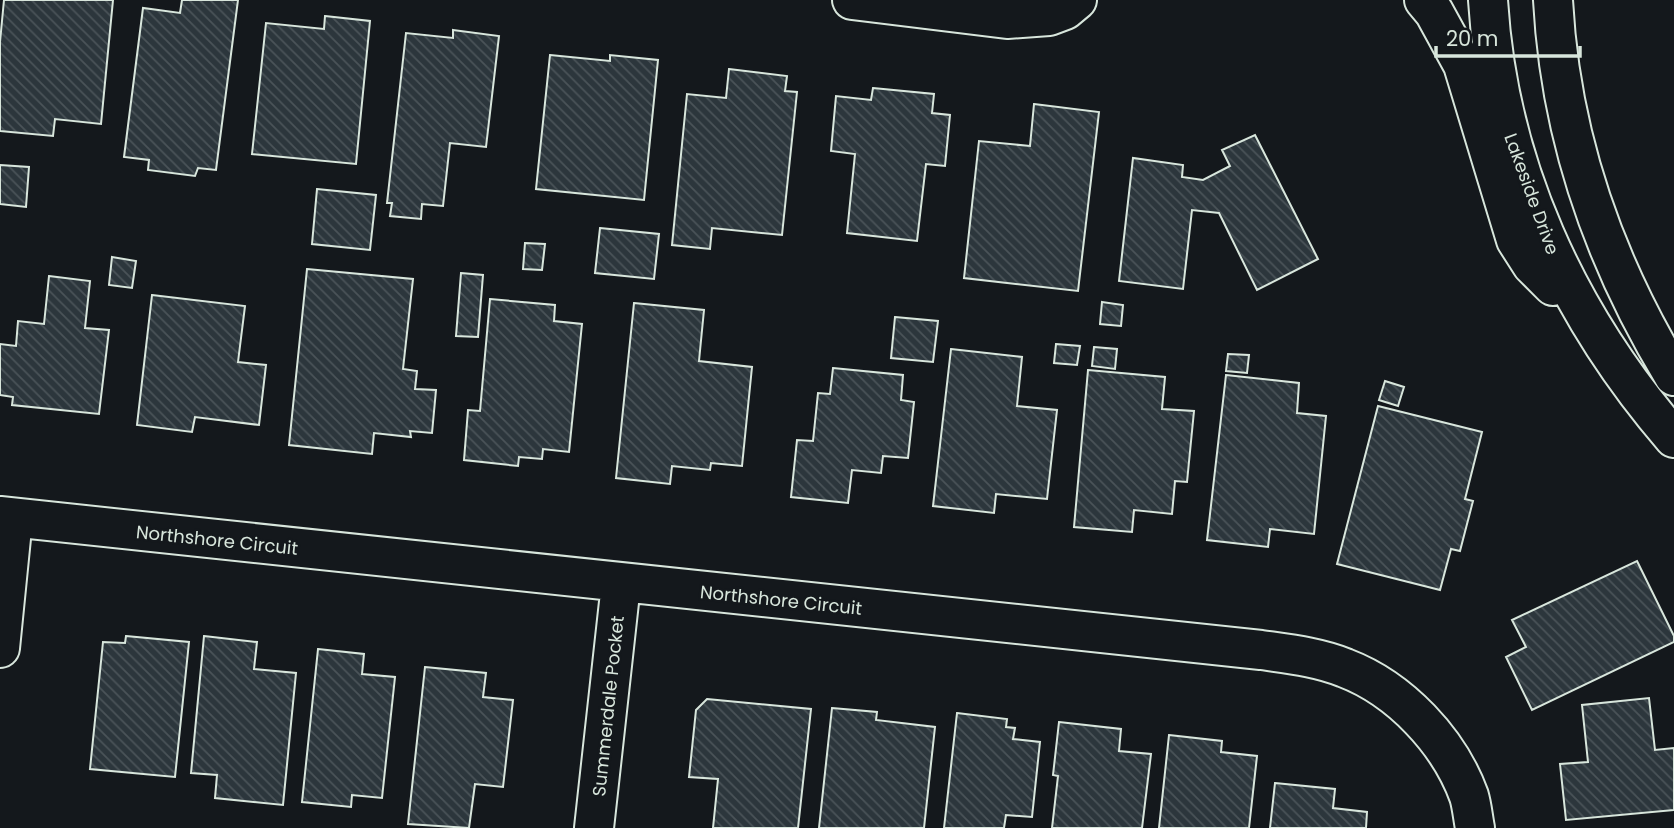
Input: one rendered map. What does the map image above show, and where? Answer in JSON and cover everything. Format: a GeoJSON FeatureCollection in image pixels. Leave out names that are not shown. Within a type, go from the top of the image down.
{"type":"FeatureCollection","features":[{"type":"Feature","properties":{"kind":"street"},"geometry":{"type":"LineString","coordinates":[[852,0],[1007,19],[1049,16],[1065,10],[1076,0]]}},
{"type":"Feature","properties":{"kind":"street"},"geometry":{"type":"LineString","coordinates":[[1424,0],[1434,12],[1463,65],[1516,240],[1532,265],[1588,322]]}},
{"type":"Feature","properties":{"kind":"street","name":"Lakeside Drive"},"geometry":{"type":"LineString","coordinates":[[1488,0],[1499,87],[1536,216],[1588,322],[1640,398],[1674,438]]}},
{"type":"Feature","properties":{"kind":"street"},"geometry":{"type":"LineString","coordinates":[[1553,0],[1557,50],[1566,105],[1588,192],[1626,290],[1647,332],[1674,376]]}},
{"type":"Feature","properties":{"kind":"street"},"geometry":{"type":"LineString","coordinates":[[0,648],[6,517]]}},
{"type":"Feature","properties":{"kind":"street","name":"Northshore Circuit"},"geometry":{"type":"LineString","coordinates":[[6,517],[1261,650],[1306,657],[1346,668],[1383,688],[1416,713],[1445,750],[1469,797],[1475,828]]}},
{"type":"Feature","properties":{"kind":"street","name":"Summerdale Pocket"},"geometry":{"type":"LineString","coordinates":[[594,828],[621,584]]}},
{"type":"Feature","properties":{"kind":"building"},"geometry":{"type":"Polygon","coordinates":[[[4,0],[113,0],[101,124],[55,119],[53,136],[0,131],[0,42],[4,0]]]}},
{"type":"Feature","properties":{"kind":"building"},"geometry":{"type":"Polygon","coordinates":[[[182,0],[238,0],[216,170],[198,168],[195,176],[148,170],[149,160],[124,157],[143,8],[180,13],[182,0]]]}},
{"type":"Feature","properties":{"kind":"building"},"geometry":{"type":"Polygon","coordinates":[[[325,16],[370,21],[356,164],[252,154],[266,23],[324,29],[325,16]]]}},
{"type":"Feature","properties":{"kind":"building"},"geometry":{"type":"Polygon","coordinates":[[[453,30],[499,36],[486,147],[450,143],[443,206],[422,204],[421,219],[390,216],[392,203],[387,203],[406,33],[453,38],[453,30]]]}},
{"type":"Feature","properties":{"kind":"building"},"geometry":{"type":"Polygon","coordinates":[[[550,55],[610,61],[610,55],[658,60],[644,200],[536,189],[550,55]]]}},
{"type":"Feature","properties":{"kind":"building"},"geometry":{"type":"Polygon","coordinates":[[[729,69],[787,76],[785,91],[797,92],[782,235],[712,228],[710,249],[672,245],[687,94],[726,98],[729,69]]]}},
{"type":"Feature","properties":{"kind":"building"},"geometry":{"type":"Polygon","coordinates":[[[873,88],[934,94],[932,113],[950,115],[945,166],[926,164],[917,241],[847,233],[855,154],[831,151],[836,96],[871,100],[873,88]]]}},
{"type":"Feature","properties":{"kind":"building"},"geometry":{"type":"Polygon","coordinates":[[[1034,104],[1099,112],[1078,291],[964,278],[979,141],[1030,146],[1034,104]]]}},
{"type":"Feature","properties":{"kind":"building"},"geometry":{"type":"Polygon","coordinates":[[[1255,135],[1318,259],[1257,290],[1219,213],[1192,210],[1183,289],[1119,281],[1133,158],[1183,165],[1182,177],[1203,180],[1230,166],[1222,150],[1255,135]]]}},
{"type":"Feature","properties":{"kind":"building"},"geometry":{"type":"Polygon","coordinates":[[[0,165],[29,167],[26,207],[0,204],[0,165]]]}},
{"type":"Feature","properties":{"kind":"building"},"geometry":{"type":"Polygon","coordinates":[[[317,189],[376,195],[370,250],[312,244],[317,189]]]}},
{"type":"Feature","properties":{"kind":"building"},"geometry":{"type":"Polygon","coordinates":[[[600,228],[659,234],[654,279],[595,273],[600,228]]]}},
{"type":"Feature","properties":{"kind":"building"},"geometry":{"type":"Polygon","coordinates":[[[525,243],[545,244],[542,270],[523,269],[525,243]]]}},
{"type":"Feature","properties":{"kind":"building"},"geometry":{"type":"Polygon","coordinates":[[[112,257],[136,261],[132,288],[109,285],[112,257]]]}},
{"type":"Feature","properties":{"kind":"building"},"geometry":{"type":"Polygon","coordinates":[[[307,269],[413,279],[403,369],[417,371],[415,389],[436,390],[432,433],[410,431],[411,437],[374,433],[372,454],[289,445],[307,269]]]}},
{"type":"Feature","properties":{"kind":"building"},"geometry":{"type":"Polygon","coordinates":[[[461,273],[483,275],[478,337],[456,336],[461,273]]]}},
{"type":"Feature","properties":{"kind":"building"},"geometry":{"type":"Polygon","coordinates":[[[49,276],[90,281],[85,328],[109,330],[99,414],[12,405],[13,397],[0,395],[0,344],[16,346],[18,321],[44,324],[49,276]]]}},
{"type":"Feature","properties":{"kind":"building"},"geometry":{"type":"Polygon","coordinates":[[[152,295],[245,306],[238,362],[266,365],[259,425],[195,417],[192,432],[137,425],[152,295]]]}},
{"type":"Feature","properties":{"kind":"building"},"geometry":{"type":"Polygon","coordinates":[[[490,299],[555,305],[554,321],[582,324],[569,452],[543,449],[542,459],[519,457],[518,466],[464,460],[468,410],[480,411],[490,299]]]}},
{"type":"Feature","properties":{"kind":"building"},"geometry":{"type":"Polygon","coordinates":[[[1102,302],[1123,305],[1121,326],[1100,324],[1102,302]]]}},
{"type":"Feature","properties":{"kind":"building"},"geometry":{"type":"Polygon","coordinates":[[[634,303],[704,310],[699,361],[752,367],[742,466],[711,463],[710,470],[672,466],[670,484],[616,478],[634,303]]]}},
{"type":"Feature","properties":{"kind":"building"},"geometry":{"type":"Polygon","coordinates":[[[895,317],[938,321],[933,362],[891,358],[895,317]]]}},
{"type":"Feature","properties":{"kind":"building"},"geometry":{"type":"Polygon","coordinates":[[[1056,344],[1080,346],[1077,365],[1054,363],[1056,344]]]}},
{"type":"Feature","properties":{"kind":"building"},"geometry":{"type":"Polygon","coordinates":[[[1094,347],[1117,349],[1115,369],[1092,366],[1094,347]]]}},
{"type":"Feature","properties":{"kind":"building"},"geometry":{"type":"Polygon","coordinates":[[[951,349],[1022,357],[1017,406],[1057,410],[1047,499],[996,494],[994,513],[933,506],[951,349]]]}},
{"type":"Feature","properties":{"kind":"building"},"geometry":{"type":"Polygon","coordinates":[[[1228,354],[1249,355],[1247,373],[1226,371],[1228,354]]]}},
{"type":"Feature","properties":{"kind":"building"},"geometry":{"type":"Polygon","coordinates":[[[833,368],[903,375],[901,400],[914,402],[908,458],[883,456],[881,473],[852,470],[848,503],[791,497],[797,440],[813,441],[818,393],[830,394],[833,368]]]}},
{"type":"Feature","properties":{"kind":"building"},"geometry":{"type":"Polygon","coordinates":[[[1088,370],[1165,377],[1162,409],[1194,411],[1187,482],[1175,481],[1172,514],[1134,510],[1132,532],[1074,527],[1088,370]]]}},
{"type":"Feature","properties":{"kind":"building"},"geometry":{"type":"Polygon","coordinates":[[[1226,375],[1299,383],[1297,413],[1326,416],[1314,534],[1270,529],[1268,547],[1207,540],[1226,375]]]}},
{"type":"Feature","properties":{"kind":"building"},"geometry":{"type":"Polygon","coordinates":[[[1385,381],[1404,387],[1398,406],[1379,400],[1385,381]]]}},
{"type":"Feature","properties":{"kind":"building"},"geometry":{"type":"Polygon","coordinates":[[[1378,406],[1482,432],[1465,499],[1473,501],[1460,551],[1451,549],[1440,590],[1337,564],[1378,406]]]}},
{"type":"Feature","properties":{"kind":"building"},"geometry":{"type":"Polygon","coordinates":[[[1637,561],[1674,636],[1674,642],[1532,710],[1506,657],[1526,647],[1512,620],[1637,561]]]}},
{"type":"Feature","properties":{"kind":"building"},"geometry":{"type":"Polygon","coordinates":[[[126,636],[189,642],[175,777],[90,769],[103,642],[125,643],[126,636]]]}},
{"type":"Feature","properties":{"kind":"building"},"geometry":{"type":"Polygon","coordinates":[[[204,636],[257,642],[254,669],[296,673],[283,805],[215,798],[217,775],[191,773],[204,636]]]}},
{"type":"Feature","properties":{"kind":"building"},"geometry":{"type":"Polygon","coordinates":[[[318,649],[364,654],[362,674],[395,677],[382,798],[352,795],[351,807],[302,802],[318,649]]]}},
{"type":"Feature","properties":{"kind":"building"},"geometry":{"type":"Polygon","coordinates":[[[425,667],[486,673],[483,697],[513,700],[503,787],[475,784],[469,828],[408,824],[425,667]]]}},
{"type":"Feature","properties":{"kind":"building"},"geometry":{"type":"Polygon","coordinates":[[[1649,698],[1655,750],[1674,748],[1674,810],[1566,820],[1560,764],[1588,762],[1582,705],[1649,698]]]}},
{"type":"Feature","properties":{"kind":"building"},"geometry":{"type":"Polygon","coordinates":[[[707,699],[811,709],[798,828],[713,828],[718,779],[689,777],[696,710],[707,699]]]}},
{"type":"Feature","properties":{"kind":"building"},"geometry":{"type":"Polygon","coordinates":[[[832,708],[877,712],[876,720],[935,727],[924,828],[819,828],[832,708]]]}},
{"type":"Feature","properties":{"kind":"building"},"geometry":{"type":"Polygon","coordinates":[[[957,713],[1007,719],[1006,727],[1015,728],[1013,739],[1040,742],[1032,817],[1006,815],[1004,828],[944,828],[957,713]]]}},
{"type":"Feature","properties":{"kind":"building"},"geometry":{"type":"Polygon","coordinates":[[[1059,722],[1121,729],[1119,751],[1151,754],[1142,828],[1052,828],[1058,776],[1053,775],[1059,722]]]}},
{"type":"Feature","properties":{"kind":"building"},"geometry":{"type":"Polygon","coordinates":[[[1169,735],[1222,741],[1221,752],[1257,756],[1249,828],[1159,828],[1169,735]]]}},
{"type":"Feature","properties":{"kind":"building"},"geometry":{"type":"Polygon","coordinates":[[[1275,783],[1335,789],[1333,808],[1367,812],[1366,828],[1270,828],[1275,783]]]}}]}
